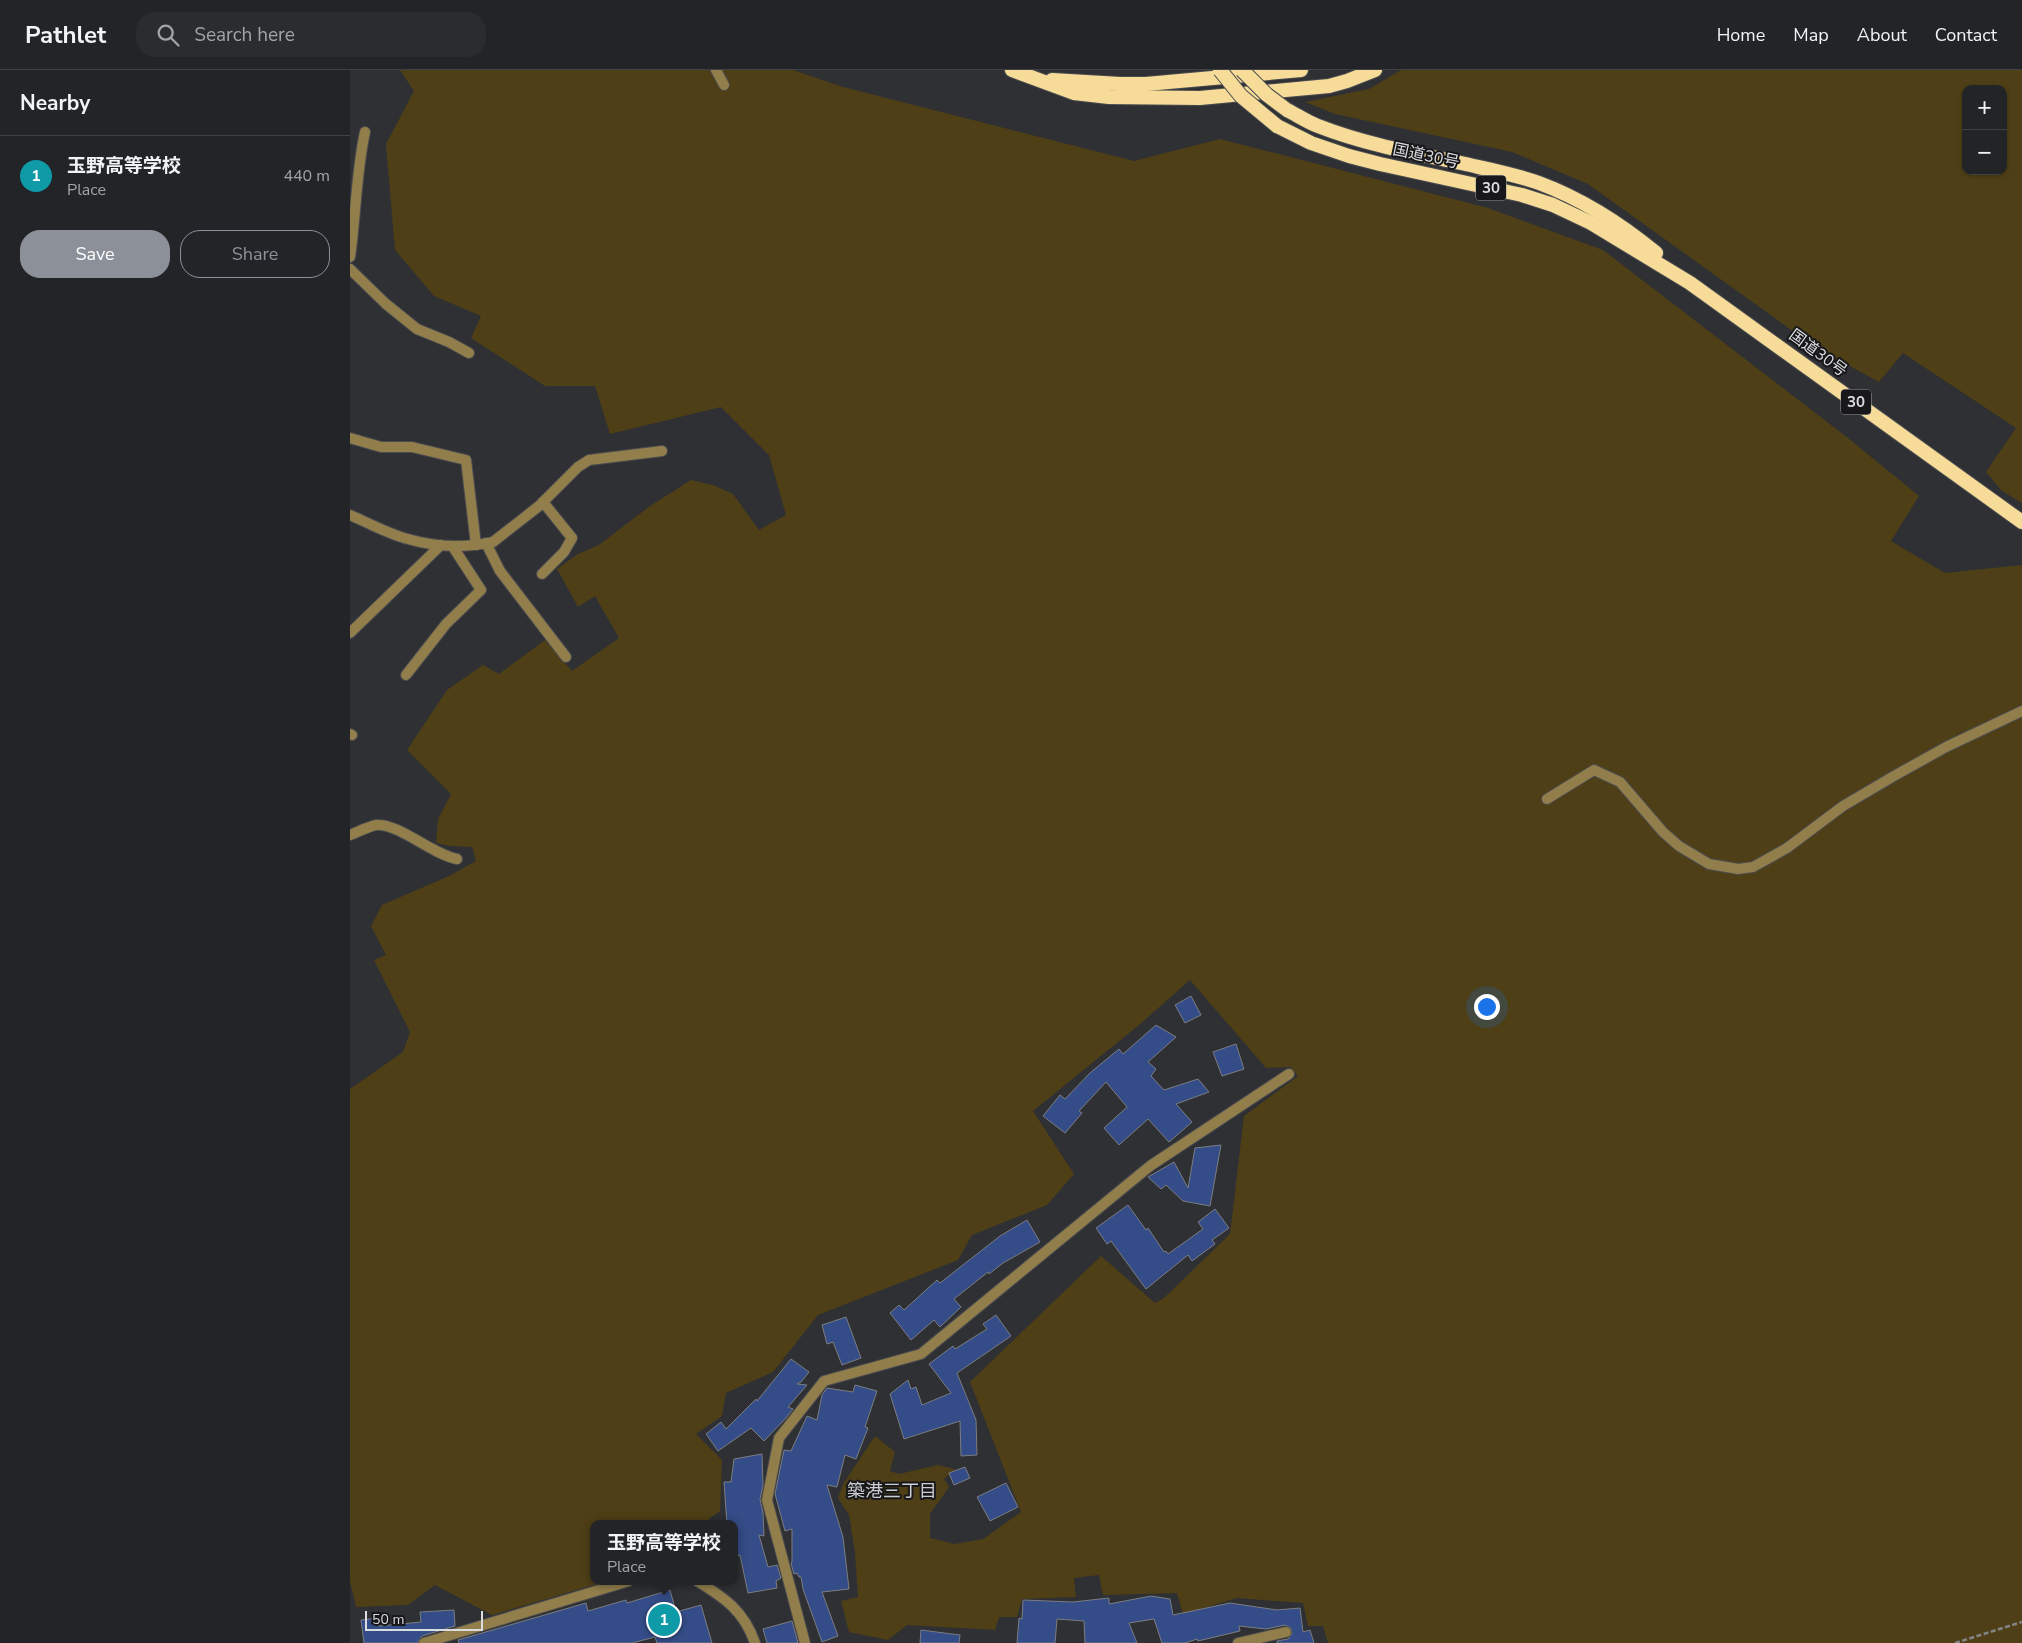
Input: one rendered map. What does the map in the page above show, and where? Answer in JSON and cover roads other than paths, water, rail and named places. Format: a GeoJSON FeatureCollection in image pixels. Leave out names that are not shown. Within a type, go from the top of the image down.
{"type":"FeatureCollection","features":[{"type":"Feature","properties":{"kind":"highway"},"geometry":{"type":"LineString","coordinates":[[1012,70],[1074,93],[1144,98],[1200,98],[1329,86],[1375,70]]}},
{"type":"Feature","properties":{"kind":"highway","name":"国道30号"},"geometry":{"type":"LineString","coordinates":[[1220,70],[1242,96],[1277,126],[1311,143],[1356,158],[1522,195],[1553,205],[1591,223],[1690,283],[2022,522]]}},
{"type":"Feature","properties":{"kind":"highway","name":"国道30号"},"geometry":{"type":"LineString","coordinates":[[1242,70],[1267,95],[1287,110],[1317,126],[1380,146],[1505,173],[1537,182],[1566,194],[1637,238],[1690,283]]}},
{"type":"Feature","properties":{"kind":"highway"},"geometry":{"type":"LineString","coordinates":[[1036,78],[1104,84],[1146,84],[1301,70]]}},
{"type":"Feature","properties":{"kind":"street"},"geometry":{"type":"LineString","coordinates":[[716,70],[724,85]]}},
{"type":"Feature","properties":{"kind":"street"},"geometry":{"type":"LineString","coordinates":[[350,257],[356,220],[360,154],[365,132]]}},
{"type":"Feature","properties":{"kind":"street"},"geometry":{"type":"LineString","coordinates":[[350,269],[386,304],[417,329],[449,342],[469,353]]}},
{"type":"Feature","properties":{"kind":"street"},"geometry":{"type":"LineString","coordinates":[[350,438],[381,447],[412,446],[466,460],[481,544],[566,657]]}},
{"type":"Feature","properties":{"kind":"street"},"geometry":{"type":"LineString","coordinates":[[350,515],[407,539],[453,547],[493,542],[542,502],[578,467],[589,460],[662,451]]}},
{"type":"Feature","properties":{"kind":"street"},"geometry":{"type":"LineString","coordinates":[[542,502],[572,538],[564,552],[542,574]]}},
{"type":"Feature","properties":{"kind":"street"},"geometry":{"type":"LineString","coordinates":[[350,633],[441,545]]}},
{"type":"Feature","properties":{"kind":"street"},"geometry":{"type":"LineString","coordinates":[[406,675],[446,624],[481,590],[453,547]]}},
{"type":"Feature","properties":{"kind":"street"},"geometry":{"type":"LineString","coordinates":[[1548,799],[1594,770],[1620,782],[1662,832],[1679,846],[1709,864],[1738,869],[1753,867],[1787,848],[1844,806],[1894,776],[1946,747],[2022,711]]}},
{"type":"Feature","properties":{"kind":"street"},"geometry":{"type":"LineString","coordinates":[[350,835],[375,826],[389,826],[446,857],[457,859]]}},
{"type":"Feature","properties":{"kind":"street"},"geometry":{"type":"LineString","coordinates":[[805,1643],[767,1500],[780,1438],[824,1381],[921,1354],[1150,1166],[1289,1074]]}},
{"type":"Feature","properties":{"kind":"street"},"geometry":{"type":"LineString","coordinates":[[424,1643],[616,1585]]}},
{"type":"Feature","properties":{"kind":"street"},"geometry":{"type":"LineString","coordinates":[[703,1585],[737,1610],[750,1628],[755,1643]]}},
{"type":"Feature","properties":{"kind":"street"},"geometry":{"type":"LineString","coordinates":[[1238,1643],[1286,1632]]}},
{"type":"Feature","properties":{"kind":"place","name":"玉野高等学校"},"geometry":{"type":"Point","coordinates":[664,1620]}},
{"type":"Feature","properties":{"kind":"district","name":"築港三丁目"},"geometry":{"type":"Point","coordinates":[892,1491]}}]}
